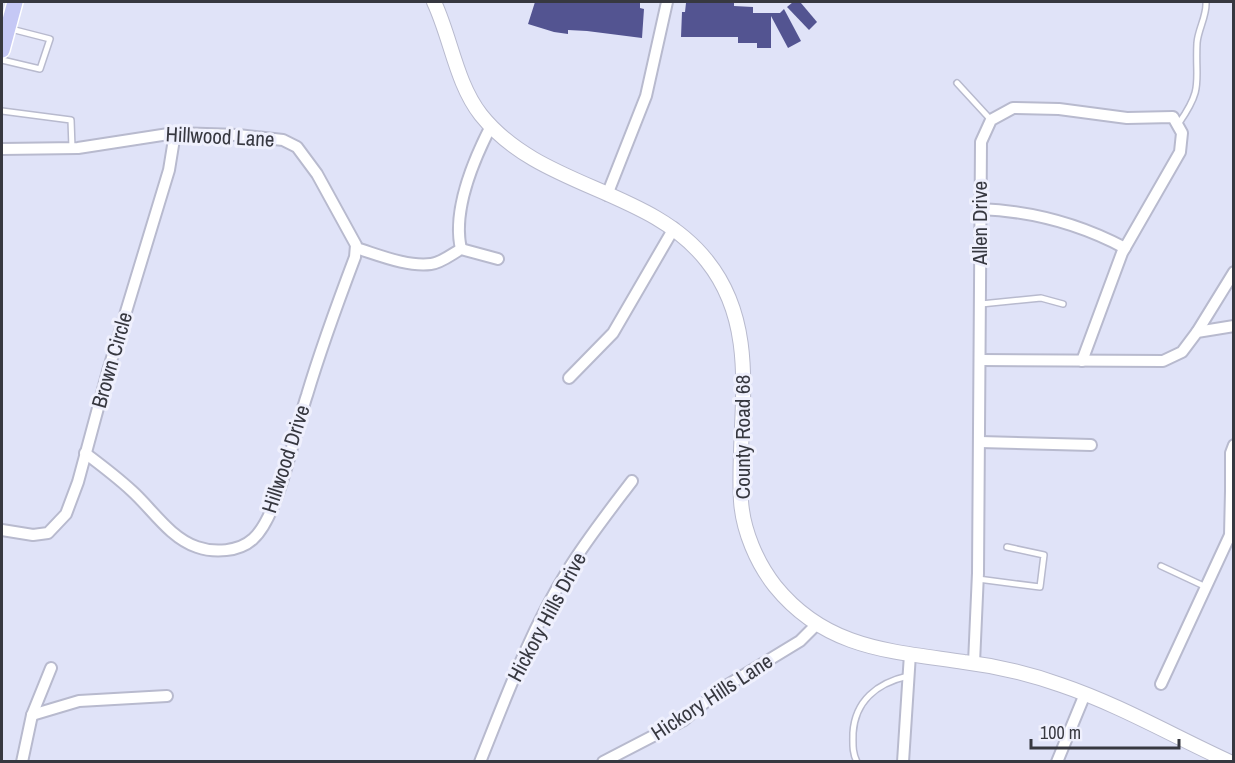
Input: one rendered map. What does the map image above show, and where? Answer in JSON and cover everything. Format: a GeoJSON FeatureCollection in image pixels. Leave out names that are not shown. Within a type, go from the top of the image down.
{"type":"FeatureCollection","features":[{"type":"Feature","properties":{"kind":"main road"},"geometry":{"type":"LineString","coordinates":[[2,50],[6,22],[15,2]]}},
{"type":"Feature","properties":{"kind":"street","name":"County Road 68"},"geometry":{"type":"LineString","coordinates":[[434,2],[467,92],[491,126],[530,158],[674,228],[700,252],[715,271],[730,299],[738,323],[744,375],[741,501],[752,546],[767,575],[788,602],[816,625],[856,643],[910,654],[975,663],[1024,674],[1085,694],[1230,762]]}},
{"type":"Feature","properties":{"kind":"street"},"geometry":{"type":"LineString","coordinates":[[607,195],[646,96],[667,2]]}},
{"type":"Feature","properties":{"kind":"street"},"geometry":{"type":"LineString","coordinates":[[991,120],[1006,110],[1024,106],[1127,118],[1173,117],[1179,123],[1182,134],[1180,152],[1125,248],[1082,361]]}},
{"type":"Feature","properties":{"kind":"street","name":"Allen Drive"},"geometry":{"type":"LineString","coordinates":[[975,663],[981,360],[981,141],[991,120]]}},
{"type":"Feature","properties":{"kind":"street"},"geometry":{"type":"LineString","coordinates":[[461,249],[459,227],[465,195],[476,159],[491,126]]}},
{"type":"Feature","properties":{"kind":"street","name":"Hillwood Lane"},"geometry":{"type":"LineString","coordinates":[[2,149],[72,148],[176,133],[238,135],[290,142],[300,151],[326,187],[356,248]]}},
{"type":"Feature","properties":{"kind":"street","name":"Brown Circle"},"geometry":{"type":"LineString","coordinates":[[2,530],[33,535],[53,531],[66,514],[169,170],[176,133]]}},
{"type":"Feature","properties":{"kind":"street"},"geometry":{"type":"LineString","coordinates":[[980,208],[1065,222],[1097,233],[1125,248]]}},
{"type":"Feature","properties":{"kind":"street"},"geometry":{"type":"LineString","coordinates":[[569,378],[613,333],[674,228]]}},
{"type":"Feature","properties":{"kind":"street"},"geometry":{"type":"LineString","coordinates":[[356,248],[396,260],[425,264],[438,262],[461,249],[498,259]]}},
{"type":"Feature","properties":{"kind":"street","name":"Hillwood Drive"},"geometry":{"type":"LineString","coordinates":[[86,453],[131,490],[170,530],[191,545],[218,551],[236,548],[250,542],[266,521],[281,483],[356,248]]}},
{"type":"Feature","properties":{"kind":"street"},"geometry":{"type":"LineString","coordinates":[[981,360],[1163,361],[1182,352],[1197,332],[1233,272]]}},
{"type":"Feature","properties":{"kind":"street"},"geometry":{"type":"LineString","coordinates":[[1197,332],[1233,326]]}},
{"type":"Feature","properties":{"kind":"street"},"geometry":{"type":"LineString","coordinates":[[980,442],[1091,445]]}},
{"type":"Feature","properties":{"kind":"street"},"geometry":{"type":"LineString","coordinates":[[1161,684],[1230,535],[1233,445]]}},
{"type":"Feature","properties":{"kind":"street","name":"Hickory Hills Drive"},"geometry":{"type":"LineString","coordinates":[[480,762],[506,696],[567,571],[632,481]]}},
{"type":"Feature","properties":{"kind":"street","name":"Hickory Hills Lane"},"geometry":{"type":"LineString","coordinates":[[603,762],[684,720],[721,689],[800,641],[816,625]]}},
{"type":"Feature","properties":{"kind":"street"},"geometry":{"type":"LineString","coordinates":[[903,762],[910,654]]}},
{"type":"Feature","properties":{"kind":"street"},"geometry":{"type":"LineString","coordinates":[[22,762],[32,715],[51,668]]}},
{"type":"Feature","properties":{"kind":"street"},"geometry":{"type":"LineString","coordinates":[[1057,762],[1085,694]]}},
{"type":"Feature","properties":{"kind":"street"},"geometry":{"type":"LineString","coordinates":[[32,715],[79,701],[167,696]]}},
{"type":"Feature","properties":{"kind":"lane"},"geometry":{"type":"LineString","coordinates":[[1179,123],[1192,104],[1198,87],[1197,42],[1206,2]]}},
{"type":"Feature","properties":{"kind":"lane"},"geometry":{"type":"LineString","coordinates":[[2,60],[40,69],[50,39],[6,22]]}},
{"type":"Feature","properties":{"kind":"lane"},"geometry":{"type":"LineString","coordinates":[[957,83],[991,120]]}},
{"type":"Feature","properties":{"kind":"lane"},"geometry":{"type":"LineString","coordinates":[[2,111],[71,120],[72,148]]}},
{"type":"Feature","properties":{"kind":"lane"},"geometry":{"type":"LineString","coordinates":[[981,304],[1041,298],[1063,304]]}},
{"type":"Feature","properties":{"kind":"lane"},"geometry":{"type":"LineString","coordinates":[[978,579],[1040,587],[1044,555],[1007,548]]}},
{"type":"Feature","properties":{"kind":"lane"},"geometry":{"type":"LineString","coordinates":[[1161,566],[1206,587]]}},
{"type":"Feature","properties":{"kind":"lane"},"geometry":{"type":"LineString","coordinates":[[857,762],[852,752],[854,721],[860,706],[870,692],[895,679],[908,676]]}},
{"type":"Feature","properties":{"kind":"building"},"geometry":{"type":"Polygon","coordinates":[[[535,2],[640,2],[640,8],[644,9],[642,38],[587,31],[568,30],[568,34],[528,24],[535,2]]]}},
{"type":"Feature","properties":{"kind":"building"},"geometry":{"type":"Polygon","coordinates":[[[734,2],[734,6],[753,7],[753,13],[780,13],[784,9],[801,41],[788,48],[771,16],[771,48],[757,48],[757,43],[738,43],[738,37],[681,37],[682,12],[685,12],[686,3],[734,2]]]}},
{"type":"Feature","properties":{"kind":"building"},"geometry":{"type":"Polygon","coordinates":[[[793,2],[801,3],[817,22],[809,30],[787,7],[793,2]]]}}]}
